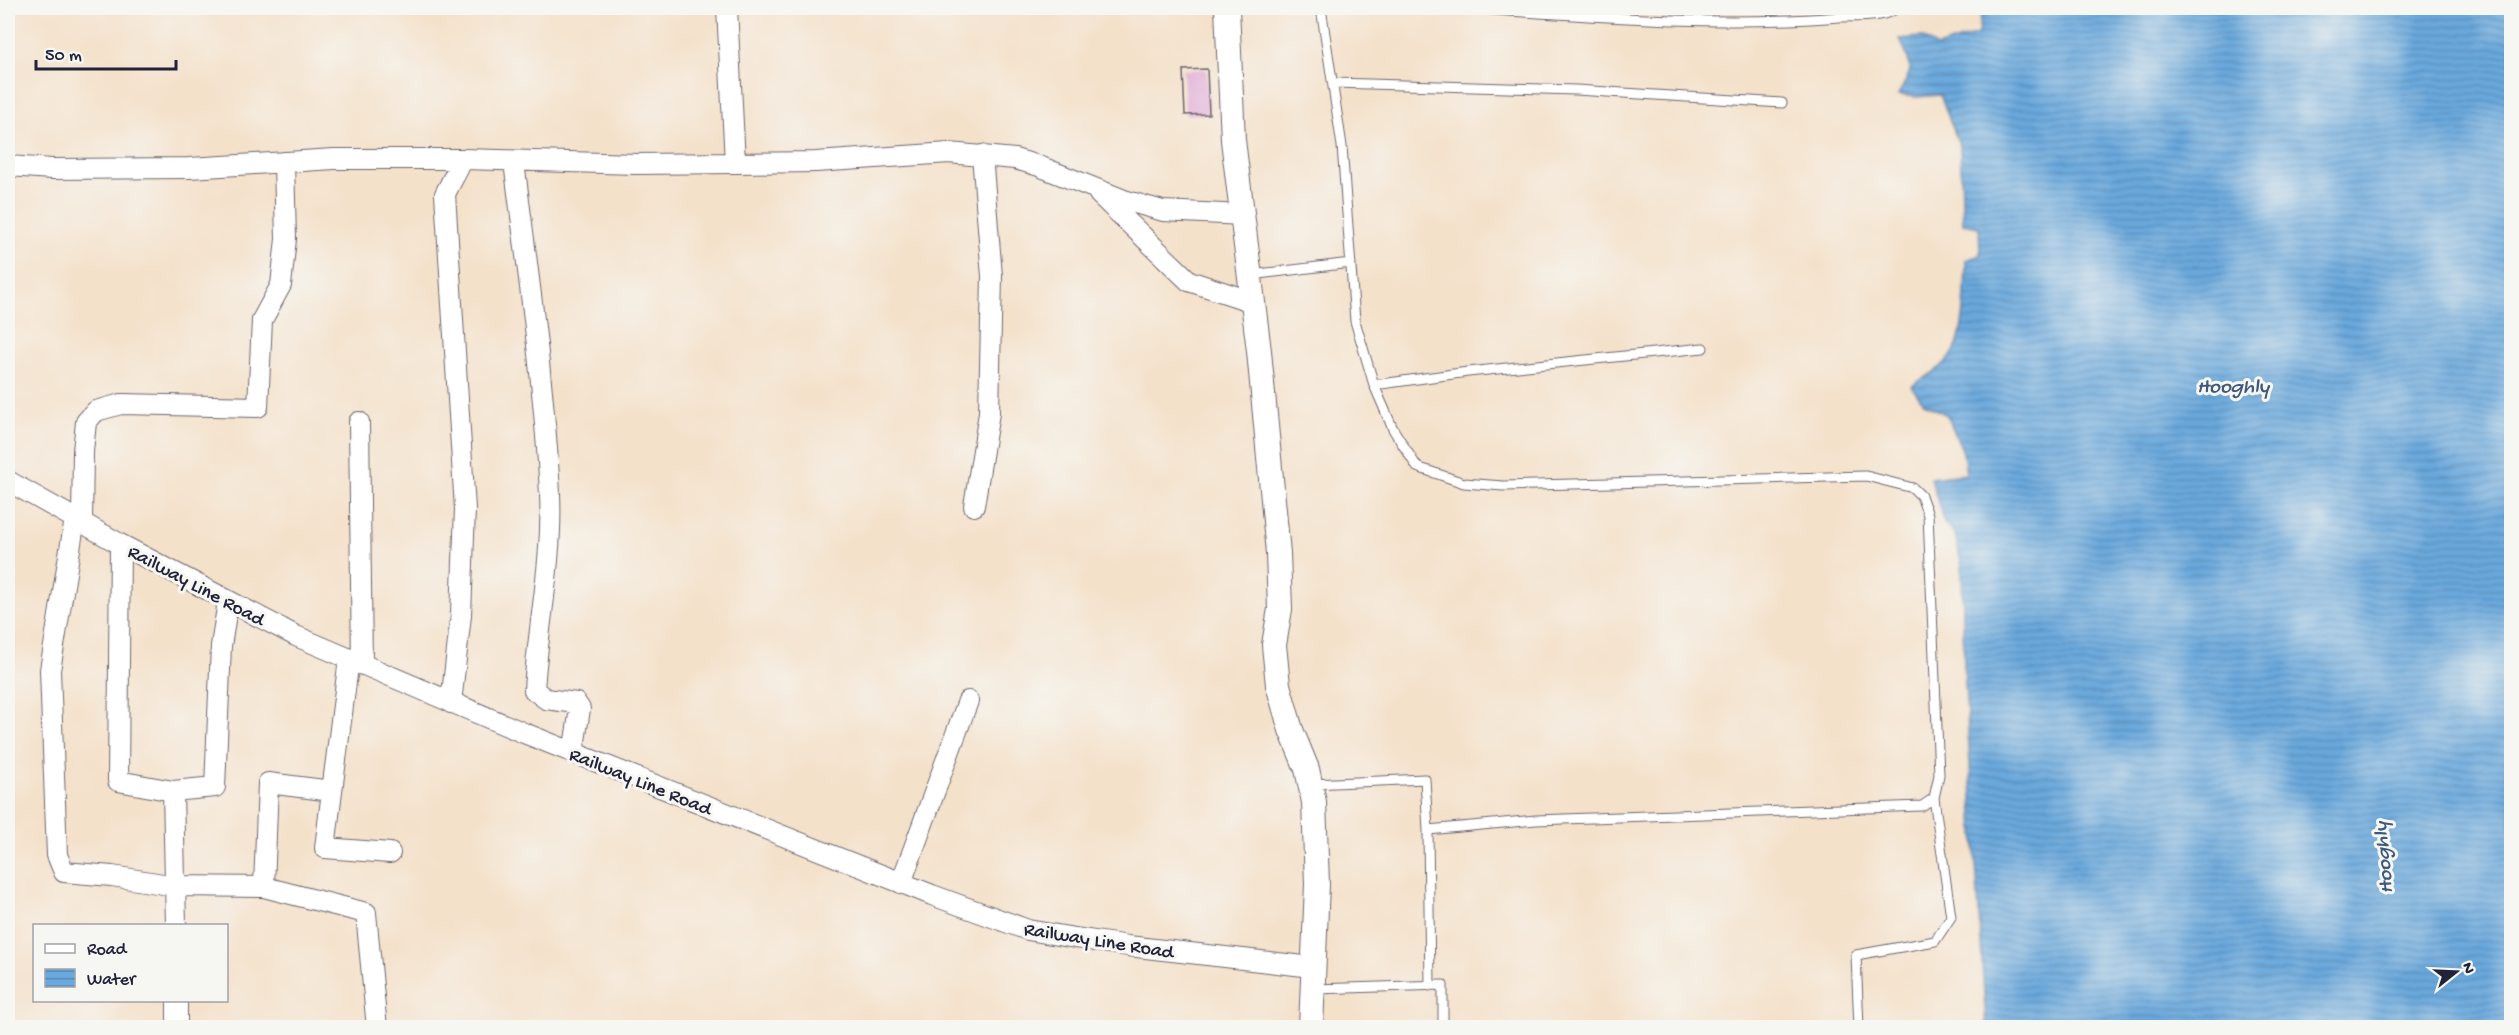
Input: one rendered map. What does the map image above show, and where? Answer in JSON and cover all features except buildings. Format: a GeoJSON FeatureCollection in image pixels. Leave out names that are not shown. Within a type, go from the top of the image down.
{"type":"FeatureCollection","features":[{"type":"Feature","properties":{"kind":"street"},"geometry":{"type":"LineString","coordinates":[[727,8],[735,163]]}},
{"type":"Feature","properties":{"kind":"street"},"geometry":{"type":"LineString","coordinates":[[1227,8],[1233,140],[1250,274],[1278,553],[1280,609],[1274,645],[1278,684],[1314,802],[1317,884],[1311,1028]]}},
{"type":"Feature","properties":{"kind":"street"},"geometry":{"type":"LineString","coordinates":[[8,166],[52,169],[189,168],[334,159],[463,159],[636,164],[816,162],[949,153],[982,155],[1039,166],[1124,200],[1163,211],[1242,215]]}},
{"type":"Feature","properties":{"kind":"street"},"geometry":{"type":"LineString","coordinates":[[974,506],[988,413],[991,333],[992,276],[982,155]]}},
{"type":"Feature","properties":{"kind":"street"},"geometry":{"type":"LineString","coordinates":[[451,703],[461,615],[465,509],[445,194],[463,159]]}},
{"type":"Feature","properties":{"kind":"street"},"geometry":{"type":"LineString","coordinates":[[285,162],[285,250],[281,285],[262,320],[258,407],[121,404],[96,411],[86,422],[79,521],[50,670],[57,855],[64,872],[112,876],[176,886],[264,887],[366,913],[377,1028]]}},
{"type":"Feature","properties":{"kind":"street"},"geometry":{"type":"LineString","coordinates":[[514,162],[534,319],[550,495],[548,552],[534,690],[546,699],[576,704],[580,709],[573,753]]}},
{"type":"Feature","properties":{"kind":"street"},"geometry":{"type":"LineString","coordinates":[[1091,186],[1189,281],[1253,302]]}},
{"type":"Feature","properties":{"kind":"street"},"geometry":{"type":"LineString","coordinates":[[359,422],[355,662],[332,791],[325,848],[390,853]]}},
{"type":"Feature","properties":{"kind":"street","name":"Railway Line Road"},"geometry":{"type":"LineString","coordinates":[[8,480],[120,544],[296,636],[573,753],[901,883],[1028,930],[1313,978]]}},
{"type":"Feature","properties":{"kind":"street"},"geometry":{"type":"LineString","coordinates":[[120,544],[118,781],[173,791],[215,787],[221,646],[228,601]]}},
{"type":"Feature","properties":{"kind":"street"},"geometry":{"type":"LineString","coordinates":[[901,883],[968,701]]}},
{"type":"Feature","properties":{"kind":"street"},"geometry":{"type":"LineString","coordinates":[[264,887],[268,783],[332,791]]}},
{"type":"Feature","properties":{"kind":"street"},"geometry":{"type":"LineString","coordinates":[[173,791],[176,924]]}},
{"type":"Feature","properties":{"kind":"street"},"geometry":{"type":"LineString","coordinates":[[177,1002],[177,1028]]}},
{"type":"Feature","properties":{"kind":"lane"},"geometry":{"type":"LineString","coordinates":[[1322,8],[1342,146],[1356,321],[1374,385],[1393,429],[1417,467],[1464,483],[1503,486],[1866,476],[1913,488],[1921,496],[1928,515],[1939,776],[1934,798],[1951,917],[1935,941],[1856,955],[1859,1028]]}},
{"type":"Feature","properties":{"kind":"lane"},"geometry":{"type":"LineString","coordinates":[[1464,8],[1595,17],[1792,21],[1881,14],[1897,8]]}},
{"type":"Feature","properties":{"kind":"lane"},"geometry":{"type":"LineString","coordinates":[[1334,83],[1575,90],[1782,103]]}},
{"type":"Feature","properties":{"kind":"lane"},"geometry":{"type":"LineString","coordinates":[[1250,274],[1351,263]]}},
{"type":"Feature","properties":{"kind":"lane"},"geometry":{"type":"LineString","coordinates":[[1374,385],[1468,372],[1703,348]]}},
{"type":"Feature","properties":{"kind":"lane"},"geometry":{"type":"LineString","coordinates":[[1310,784],[1425,779],[1430,986]]}},
{"type":"Feature","properties":{"kind":"lane"},"geometry":{"type":"LineString","coordinates":[[1428,830],[1536,820],[1922,806],[1934,798]]}},
{"type":"Feature","properties":{"kind":"lane"},"geometry":{"type":"LineString","coordinates":[[1313,978],[1443,985],[1443,1028]]}},
{"type":"Feature","properties":{"kind":"water","name":"Hooghly"},"geometry":{"type":"Polygon","coordinates":[[[1982,8],[2511,8],[2511,1027],[1986,1027],[1964,667],[1962,566],[1955,534],[1944,523],[1931,478],[1966,474],[1963,452],[1947,415],[1924,403],[1911,386],[1940,367],[1954,352],[1958,343],[1963,320],[1966,260],[1980,255],[1979,227],[1963,224],[1960,147],[1940,95],[1917,97],[1898,95],[1910,68],[1900,39],[1922,37],[1937,47],[1978,34],[1982,8]]]}}]}
